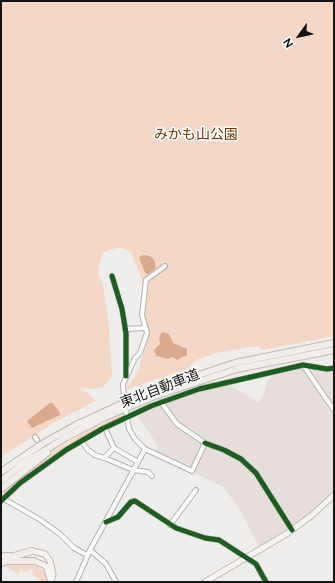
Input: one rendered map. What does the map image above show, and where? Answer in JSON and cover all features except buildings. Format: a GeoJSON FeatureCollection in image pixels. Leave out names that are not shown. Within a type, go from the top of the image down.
{"type":"FeatureCollection","features":[{"type":"Feature","properties":{"kind":"highway","name":"東北自動車道"},"geometry":{"type":"LineString","coordinates":[[1,472],[30,451],[76,425],[150,391],[235,363],[334,343]]}},
{"type":"Feature","properties":{"kind":"highway","name":"東北自動車道"},"geometry":{"type":"LineString","coordinates":[[1,481],[34,457],[79,430],[134,404],[198,381],[254,365],[334,350]]}},
{"type":"Feature","properties":{"kind":"highway"},"geometry":{"type":"LineString","coordinates":[[1,489],[36,460],[79,430]]}},
{"type":"Feature","properties":{"kind":"highway"},"geometry":{"type":"LineString","coordinates":[[1,556],[14,556],[32,551]]}},
{"type":"Feature","properties":{"kind":"highway"},"geometry":{"type":"LineString","coordinates":[[1,563],[7,560],[34,561]]}},
{"type":"Feature","properties":{"kind":"main road"},"geometry":{"type":"LineString","coordinates":[[205,582],[292,530],[334,495]]}},
{"type":"Feature","properties":{"kind":"main road"},"geometry":{"type":"LineString","coordinates":[[32,551],[45,554],[50,561],[53,574],[51,582]]}},
{"type":"Feature","properties":{"kind":"main road"},"geometry":{"type":"LineString","coordinates":[[34,561],[46,566],[49,570],[51,582]]}},
{"type":"Feature","properties":{"kind":"street"},"geometry":{"type":"LineString","coordinates":[[124,398],[123,384],[135,358],[140,353],[147,333],[142,315],[146,280],[165,266]]}},
{"type":"Feature","properties":{"kind":"street"},"geometry":{"type":"LineString","coordinates":[[112,276],[122,309],[125,329],[126,376]]}},
{"type":"Feature","properties":{"kind":"street"},"geometry":{"type":"LineString","coordinates":[[125,329],[146,328]]}},
{"type":"Feature","properties":{"kind":"street"},"geometry":{"type":"LineString","coordinates":[[303,364],[334,410]]}},
{"type":"Feature","properties":{"kind":"street"},"geometry":{"type":"LineString","coordinates":[[87,555],[70,545],[60,534],[39,519],[2,499],[50,461],[81,441],[127,415],[199,389],[303,364],[327,369],[334,368]]}},
{"type":"Feature","properties":{"kind":"street"},"geometry":{"type":"LineString","coordinates":[[161,402],[177,424],[205,443],[224,450],[241,459],[256,474],[292,530]]}},
{"type":"Feature","properties":{"kind":"street"},"geometry":{"type":"LineString","coordinates":[[127,415],[129,429],[135,439],[145,449],[192,470],[205,443]]}},
{"type":"Feature","properties":{"kind":"street"},"geometry":{"type":"LineString","coordinates":[[105,428],[114,448],[138,462]]}},
{"type":"Feature","properties":{"kind":"street"},"geometry":{"type":"LineString","coordinates":[[81,441],[90,452],[133,470],[148,472],[152,476]]}},
{"type":"Feature","properties":{"kind":"street"},"geometry":{"type":"LineString","coordinates":[[104,458],[114,448]]}},
{"type":"Feature","properties":{"kind":"street"},"geometry":{"type":"LineString","coordinates":[[76,582],[87,555],[145,449]]}},
{"type":"Feature","properties":{"kind":"street"},"geometry":{"type":"LineString","coordinates":[[47,456],[50,461]]}},
{"type":"Feature","properties":{"kind":"street"},"geometry":{"type":"LineString","coordinates":[[170,525],[196,490]]}},
{"type":"Feature","properties":{"kind":"street"},"geometry":{"type":"LineString","coordinates":[[106,522],[118,517],[133,501],[170,525],[205,538],[219,540],[256,564],[266,582]]}},
{"type":"Feature","properties":{"kind":"street"},"geometry":{"type":"LineString","coordinates":[[90,550],[106,564],[116,582]]}},
{"type":"Feature","properties":{"kind":"shaded area"},"geometry":{"type":"Polygon","coordinates":[[[144,255],[154,259],[156,268],[148,274],[145,273],[139,257],[144,255]]]}},
{"type":"Feature","properties":{"kind":"shaded area"},"geometry":{"type":"Polygon","coordinates":[[[162,332],[169,334],[173,343],[187,349],[187,355],[177,360],[173,357],[168,359],[156,356],[154,350],[160,344],[159,338],[162,332]]]}},
{"type":"Feature","properties":{"kind":"shaded area"},"geometry":{"type":"Polygon","coordinates":[[[300,367],[320,368],[327,371],[334,370],[334,491],[307,516],[259,547],[240,509],[223,487],[155,452],[158,446],[137,415],[187,394],[227,383],[258,402],[264,395],[267,382],[273,375],[300,367]]]}},
{"type":"Feature","properties":{"kind":"shaded area"},"geometry":{"type":"Polygon","coordinates":[[[50,403],[53,403],[60,415],[32,428],[27,421],[50,403]]]}},
{"type":"Feature","properties":{"kind":"green space","name":"みかも山公園"},"geometry":{"type":"Polygon","coordinates":[[[1,1],[334,1],[334,336],[263,350],[258,346],[220,352],[196,360],[187,369],[125,390],[139,369],[150,332],[144,317],[146,299],[142,280],[131,252],[120,247],[103,252],[98,269],[99,277],[103,284],[108,319],[112,376],[103,387],[93,389],[77,387],[89,394],[96,401],[57,421],[1,457],[1,1]]]}},
{"type":"Feature","properties":{"kind":"green space"},"geometry":{"type":"Polygon","coordinates":[[[125,413],[125,418],[86,436],[3,497],[1,496],[1,492],[54,451],[87,431],[125,413]]]}},
{"type":"Feature","properties":{"kind":"green space"},"geometry":{"type":"Polygon","coordinates":[[[8,562],[35,564],[47,574],[47,582],[43,582],[32,574],[33,571],[30,569],[27,573],[21,569],[18,574],[3,564],[8,562]]]}},
{"type":"Feature","properties":{"kind":"cycle path"},"geometry":{"type":"LineString","coordinates":[[112,276],[122,309],[126,333],[126,376]]}},
{"type":"Feature","properties":{"kind":"cycle path"},"geometry":{"type":"LineString","coordinates":[[1,501],[20,483],[66,450],[102,429],[151,406],[199,389],[303,365],[327,369],[334,368]]}},
{"type":"Feature","properties":{"kind":"cycle path"},"geometry":{"type":"LineString","coordinates":[[205,443],[224,450],[241,459],[256,473],[292,530]]}},
{"type":"Feature","properties":{"kind":"cycle path"},"geometry":{"type":"LineString","coordinates":[[106,522],[118,517],[131,502],[135,501],[176,528],[205,538],[219,540],[256,564],[266,582]]}}]}
